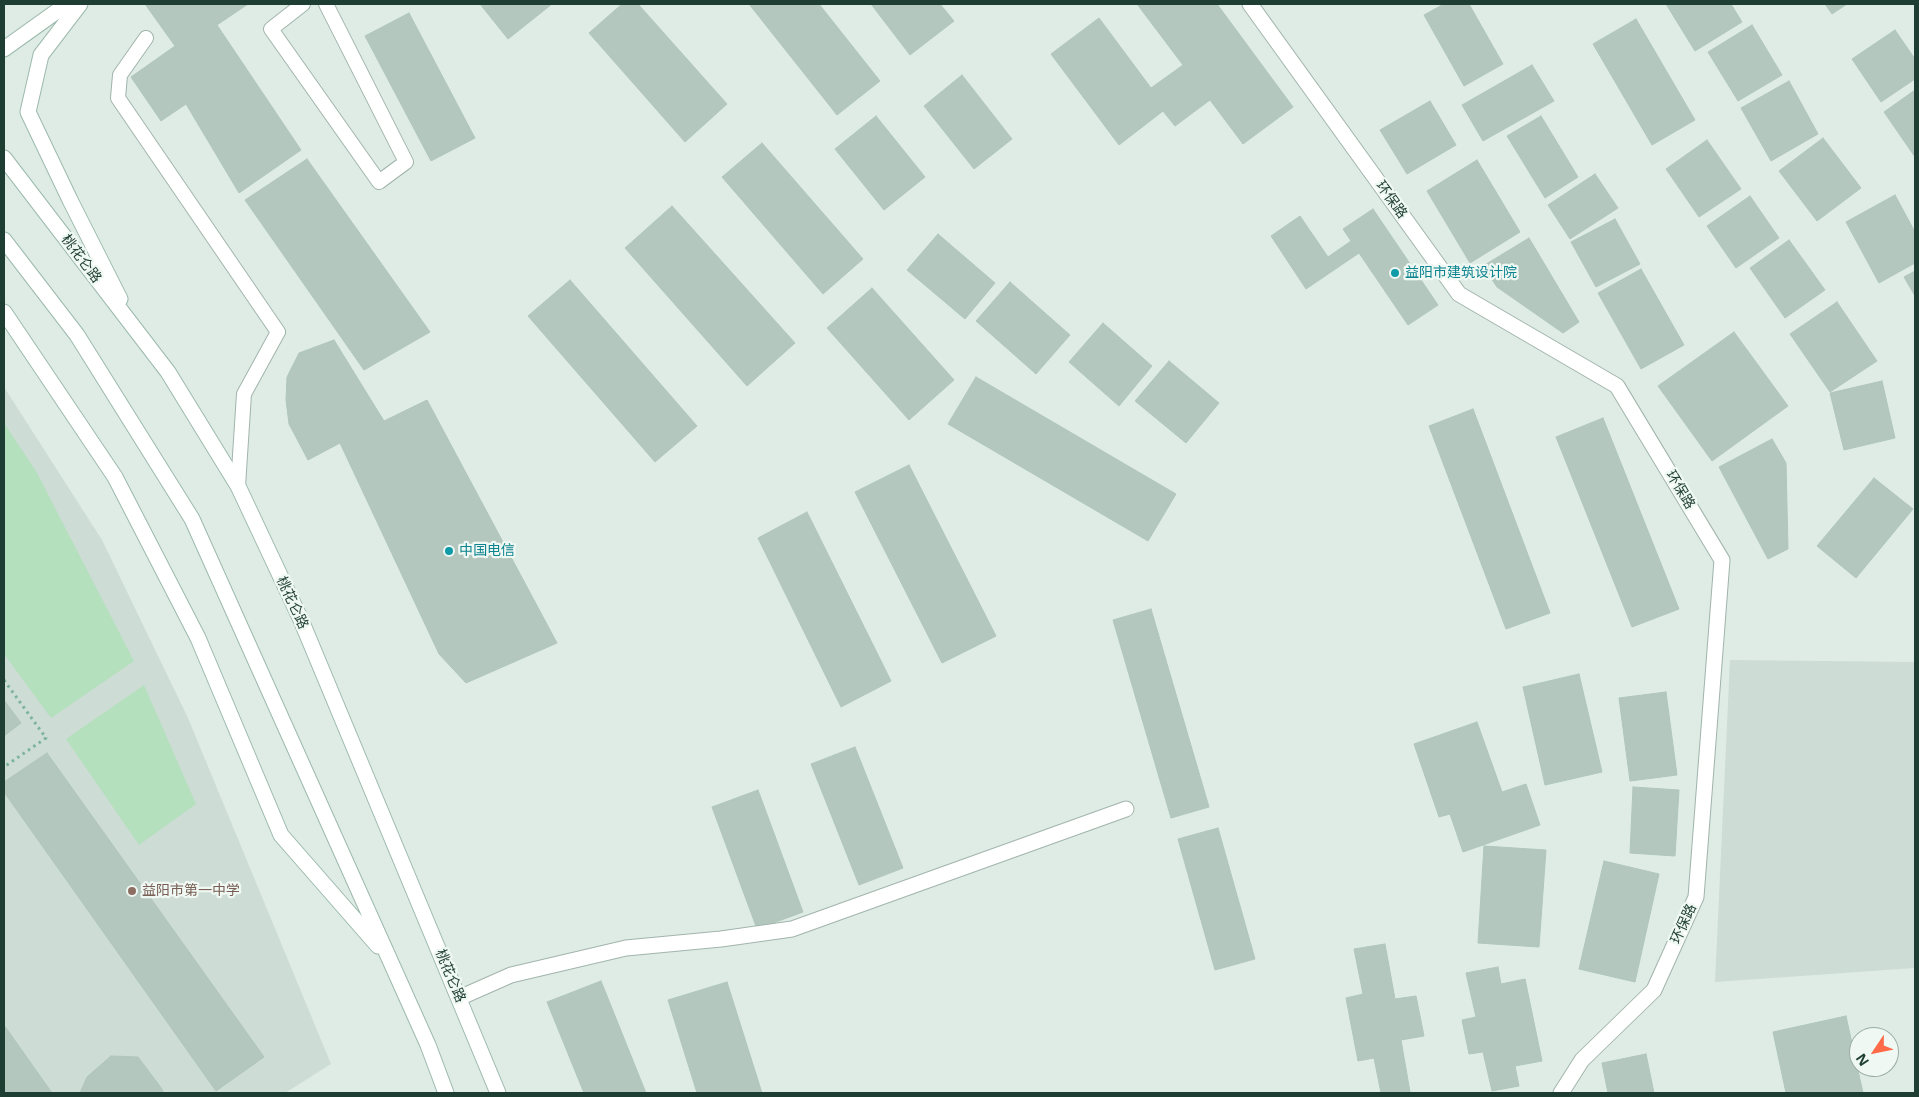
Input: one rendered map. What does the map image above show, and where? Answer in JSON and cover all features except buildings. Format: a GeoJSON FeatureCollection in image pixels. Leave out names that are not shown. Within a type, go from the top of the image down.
{"type":"FeatureCollection","features":[{"type":"Feature","properties":{"kind":"main road"},"geometry":{"type":"LineString","coordinates":[[4,49],[67,4]]}},
{"type":"Feature","properties":{"kind":"main road"},"geometry":{"type":"LineString","coordinates":[[80,4],[41,55],[28,112],[138,334]]}},
{"type":"Feature","properties":{"kind":"main road","name":"环保路"},"geometry":{"type":"LineString","coordinates":[[1250,4],[1459,294],[1617,386],[1722,560],[1696,897],[1654,990],[1582,1060],[1561,1093]]}},
{"type":"Feature","properties":{"kind":"main road","name":"桃花仑路"},"geometry":{"type":"LineString","coordinates":[[4,158],[168,372],[238,486],[301,620],[498,1093]]}},
{"type":"Feature","properties":{"kind":"main road"},"geometry":{"type":"LineString","coordinates":[[7,246],[77,335],[192,519],[428,1045],[446,1093]]}},
{"type":"Feature","properties":{"kind":"main road"},"geometry":{"type":"LineString","coordinates":[[4,312],[115,477],[198,638],[281,835],[388,957]]}},
{"type":"Feature","properties":{"kind":"main road"},"geometry":{"type":"LineString","coordinates":[[459,998],[511,974],[626,948],[721,939],[792,929],[1126,809]]}},
{"type":"Feature","properties":{"kind":"lane"},"geometry":{"type":"LineString","coordinates":[[303,4],[271,29],[379,182],[406,162],[326,4]]}},
{"type":"Feature","properties":{"kind":"lane"},"geometry":{"type":"LineString","coordinates":[[146,38],[120,75],[118,98],[278,332],[244,394],[238,486]]}},
{"type":"Feature","properties":{"kind":"path"},"geometry":{"type":"LineString","coordinates":[[4,680],[46,738],[4,767]]}},
{"type":"Feature","properties":{"kind":"shaded area","name":"益阳市第一中学"},"geometry":{"type":"Polygon","coordinates":[[[4,387],[102,540],[188,718],[331,1064],[285,1093],[4,1093],[4,387]]]}},
{"type":"Feature","properties":{"kind":"shaded area"},"geometry":{"type":"Polygon","coordinates":[[[1730,660],[1915,662],[1915,968],[1715,982],[1730,660]]]}},
{"type":"Feature","properties":{"kind":"green space"},"geometry":{"type":"Polygon","coordinates":[[[4,423],[36,471],[134,661],[51,718],[4,654],[4,423]]]}},
{"type":"Feature","properties":{"kind":"green space"},"geometry":{"type":"Polygon","coordinates":[[[144,685],[196,804],[139,845],[66,739],[144,685]]]}},
{"type":"Feature","properties":{"kind":"place","name":"益阳市建筑设计院"},"geometry":{"type":"Point","coordinates":[1395,273]}},
{"type":"Feature","properties":{"kind":"place","name":"中国电信"},"geometry":{"type":"Point","coordinates":[449,551]}},
{"type":"Feature","properties":{"kind":"place","name":"益阳市第一中学"},"geometry":{"type":"Point","coordinates":[132,891]}}]}
